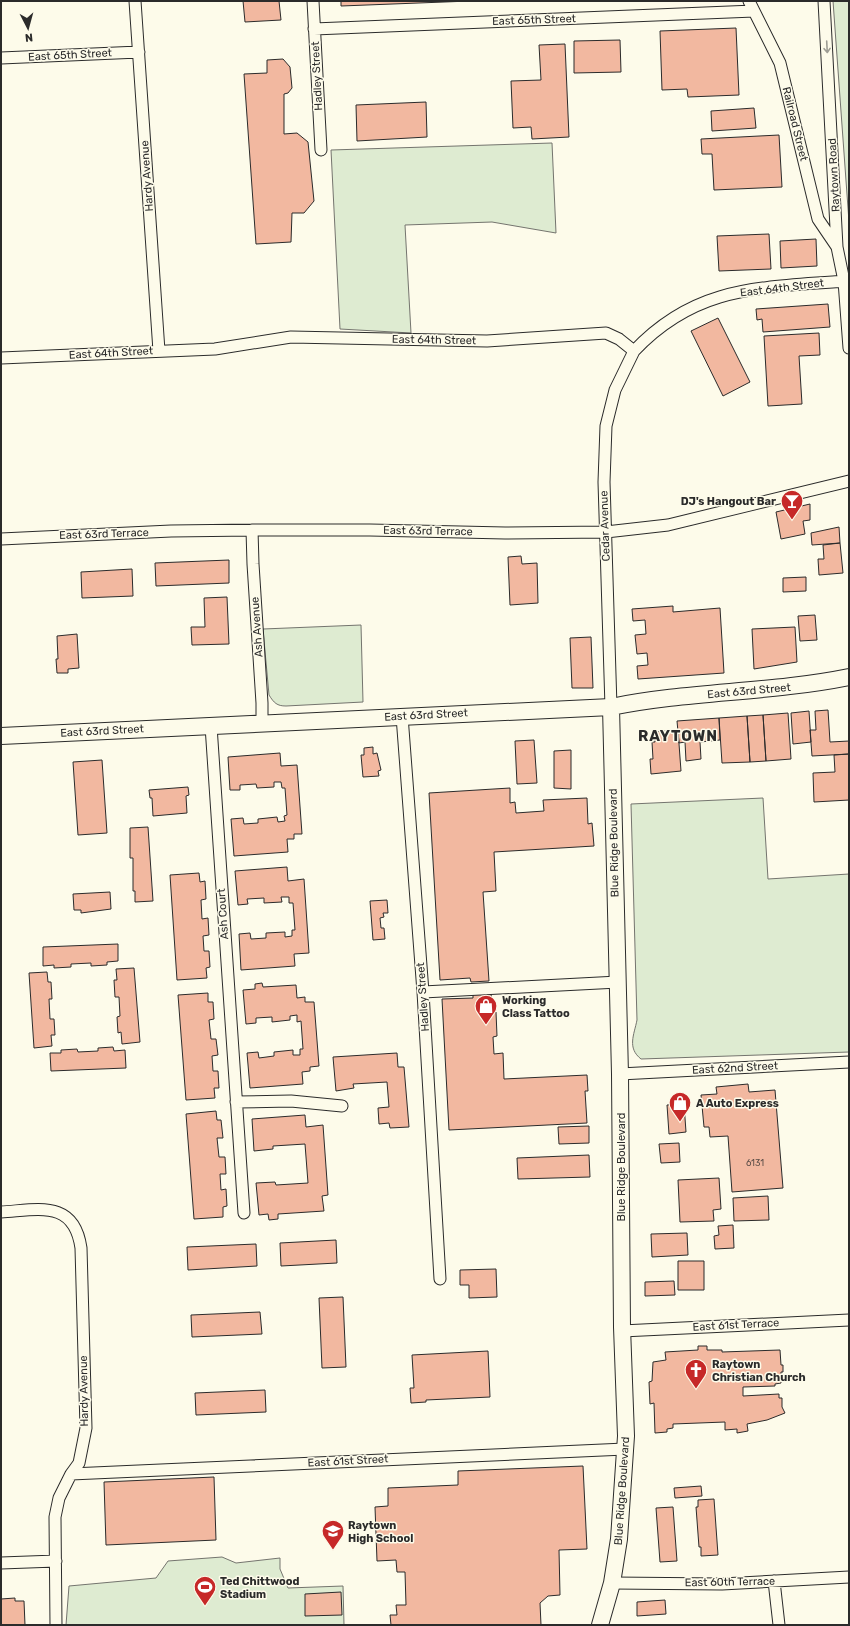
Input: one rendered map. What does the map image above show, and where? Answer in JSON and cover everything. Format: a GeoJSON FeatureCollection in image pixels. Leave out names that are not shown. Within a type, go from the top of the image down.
{"type":"FeatureCollection","features":[{"type":"Feature","properties":{"kind":"street","name":"Hardy Avenue"},"geometry":{"type":"LineString","coordinates":[[136,1],[159,351]]}},
{"type":"Feature","properties":{"kind":"street","name":"Hadley Street"},"geometry":{"type":"LineString","coordinates":[[313,1],[321,150]]}},
{"type":"Feature","properties":{"kind":"street","name":"Raytown Road"},"geometry":{"type":"LineString","coordinates":[[824,5],[836,201],[837,247],[844,281],[849,348]]}},
{"type":"Feature","properties":{"kind":"street","name":"East 65th Street"},"geometry":{"type":"LineString","coordinates":[[314,29],[752,6]]}},
{"type":"Feature","properties":{"kind":"street","name":"Railroad Street"},"geometry":{"type":"LineString","coordinates":[[752,6],[780,63],[818,219],[837,247]]}},
{"type":"Feature","properties":{"kind":"street","name":"East 65th Street"},"geometry":{"type":"LineString","coordinates":[[1,58],[139,52]]}},
{"type":"Feature","properties":{"kind":"street","name":"East 64th Street"},"geometry":{"type":"LineString","coordinates":[[1,358],[215,349],[291,337],[487,341],[606,333],[619,339],[634,351],[666,322],[688,309],[712,299],[756,289],[844,281]]}},
{"type":"Feature","properties":{"kind":"street","name":"Cedar Avenue"},"geometry":{"type":"LineString","coordinates":[[611,707],[604,482],[606,426],[614,390],[634,351]]}},
{"type":"Feature","properties":{"kind":"street","name":"East 63rd Terrace"},"geometry":{"type":"LineString","coordinates":[[1,539],[172,531],[252,530],[370,530],[505,533],[606,532],[668,525],[849,481]]}},
{"type":"Feature","properties":{"kind":"street","name":"Ash Avenue"},"geometry":{"type":"LineString","coordinates":[[252,530],[252,564],[262,704],[262,724]]}},
{"type":"Feature","properties":{"kind":"street","name":"East 63rd Street"},"geometry":{"type":"LineString","coordinates":[[1,736],[611,707],[639,701],[794,687],[849,677]]}},
{"type":"Feature","properties":{"kind":"street","name":"Blue Ridge Boulevard"},"geometry":{"type":"LineString","coordinates":[[600,1625],[612,1583],[622,1518],[626,1436],[622,1331],[620,1074],[611,707]]}},
{"type":"Feature","properties":{"kind":"street","name":"Hadley Street"},"geometry":{"type":"LineString","coordinates":[[402,716],[423,992],[440,1279]]}},
{"type":"Feature","properties":{"kind":"street","name":"Ash Court"},"geometry":{"type":"LineString","coordinates":[[211,726],[244,1213]]}},
{"type":"Feature","properties":{"kind":"street"},"geometry":{"type":"LineString","coordinates":[[423,992],[618,982]]}},
{"type":"Feature","properties":{"kind":"street","name":"East 62nd Street"},"geometry":{"type":"LineString","coordinates":[[620,1074],[849,1062]]}},
{"type":"Feature","properties":{"kind":"street"},"geometry":{"type":"LineString","coordinates":[[236,1102],[291,1101],[342,1106]]}},
{"type":"Feature","properties":{"kind":"street","name":"Hardy Avenue"},"geometry":{"type":"LineString","coordinates":[[1,1212],[53,1209],[62,1214],[73,1224],[80,1238],[82,1248],[86,1428],[79,1463],[71,1474],[59,1498],[55,1517],[56,1625]]}},
{"type":"Feature","properties":{"kind":"street","name":"East 61st Terrace"},"geometry":{"type":"LineString","coordinates":[[622,1331],[849,1320]]}},
{"type":"Feature","properties":{"kind":"street","name":"East 61st Street"},"geometry":{"type":"LineString","coordinates":[[71,1474],[625,1449]]}},
{"type":"Feature","properties":{"kind":"street"},"geometry":{"type":"LineString","coordinates":[[1,1563],[56,1561]]}},
{"type":"Feature","properties":{"kind":"street","name":"East 60th Terrace"},"geometry":{"type":"LineString","coordinates":[[612,1583],[722,1584],[849,1577]]}},
{"type":"Feature","properties":{"kind":"street"},"geometry":{"type":"LineString","coordinates":[[774,1581],[779,1625]]}},
{"type":"Feature","properties":{"kind":"green space"},"geometry":{"type":"Polygon","coordinates":[[[833,1],[849,1],[849,222],[833,1]]]}},
{"type":"Feature","properties":{"kind":"green space"},"geometry":{"type":"Polygon","coordinates":[[[552,143],[556,233],[492,222],[405,225],[411,333],[340,329],[331,150],[552,143]]]}},
{"type":"Feature","properties":{"kind":"green space"},"geometry":{"type":"Polygon","coordinates":[[[361,625],[363,702],[286,706],[278,705],[272,700],[269,695],[263,629],[361,625]]]}},
{"type":"Feature","properties":{"kind":"green space"},"geometry":{"type":"Polygon","coordinates":[[[763,798],[768,879],[849,874],[849,1052],[641,1059],[637,1055],[633,1046],[633,1036],[637,1020],[631,804],[763,798]]]}},
{"type":"Feature","properties":{"kind":"green space","name":"Ted Chittwood Stadium"},"geometry":{"type":"Polygon","coordinates":[[[222,1557],[236,1563],[280,1558],[280,1569],[288,1588],[343,1586],[344,1625],[66,1625],[69,1586],[156,1578],[168,1561],[222,1557]]]}},
{"type":"Feature","properties":{"kind":"building"},"geometry":{"type":"Polygon","coordinates":[[[243,1],[279,1],[281,20],[245,22],[243,1]]]}},
{"type":"Feature","properties":{"kind":"building"},"geometry":{"type":"Polygon","coordinates":[[[341,1],[470,1],[341,6],[341,1]]]}},
{"type":"Feature","properties":{"kind":"building"},"geometry":{"type":"Polygon","coordinates":[[[736,28],[739,95],[688,97],[687,89],[662,90],[660,31],[736,28]]]}},
{"type":"Feature","properties":{"kind":"building"},"geometry":{"type":"Polygon","coordinates":[[[620,40],[621,72],[574,73],[574,41],[620,40]]]}},
{"type":"Feature","properties":{"kind":"building"},"geometry":{"type":"Polygon","coordinates":[[[565,44],[569,137],[532,139],[531,127],[513,128],[511,81],[541,80],[539,45],[565,44]]]}},
{"type":"Feature","properties":{"kind":"building"},"geometry":{"type":"Polygon","coordinates":[[[283,59],[290,67],[292,88],[288,93],[284,94],[284,134],[297,133],[308,142],[314,201],[304,213],[292,213],[291,242],[256,244],[244,74],[267,73],[267,60],[283,59]]]}},
{"type":"Feature","properties":{"kind":"building"},"geometry":{"type":"Polygon","coordinates":[[[426,102],[427,137],[357,141],[356,105],[426,102]]]}},
{"type":"Feature","properties":{"kind":"building"},"geometry":{"type":"Polygon","coordinates":[[[754,108],[756,128],[712,131],[711,111],[754,108]]]}},
{"type":"Feature","properties":{"kind":"building"},"geometry":{"type":"Polygon","coordinates":[[[779,135],[782,187],[714,190],[712,154],[702,154],[701,139],[779,135]]]}},
{"type":"Feature","properties":{"kind":"building"},"geometry":{"type":"Polygon","coordinates":[[[769,234],[771,269],[719,271],[717,236],[769,234]]]}},
{"type":"Feature","properties":{"kind":"building"},"geometry":{"type":"Polygon","coordinates":[[[816,239],[817,266],[781,268],[780,241],[816,239]]]}},
{"type":"Feature","properties":{"kind":"building"},"geometry":{"type":"Polygon","coordinates":[[[828,304],[830,327],[763,332],[762,319],[757,320],[756,309],[828,304]]]}},
{"type":"Feature","properties":{"kind":"building"},"geometry":{"type":"Polygon","coordinates":[[[718,318],[750,382],[723,396],[691,331],[718,318]]]}},
{"type":"Feature","properties":{"kind":"building"},"geometry":{"type":"Polygon","coordinates":[[[819,333],[820,355],[799,356],[802,404],[768,406],[764,336],[819,333]]]}},
{"type":"Feature","properties":{"kind":"building","name":"DJ's Hangout Bar"},"geometry":{"type":"Polygon","coordinates":[[[810,504],[810,520],[803,521],[805,534],[781,539],[776,512],[810,504]]]}},
{"type":"Feature","properties":{"kind":"building"},"geometry":{"type":"Polygon","coordinates":[[[839,527],[840,543],[812,545],[811,533],[839,527]]]}},
{"type":"Feature","properties":{"kind":"building"},"geometry":{"type":"Polygon","coordinates":[[[840,543],[843,573],[819,575],[818,559],[824,559],[823,545],[840,543]]]}},
{"type":"Feature","properties":{"kind":"building"},"geometry":{"type":"Polygon","coordinates":[[[521,556],[522,564],[537,563],[538,603],[510,605],[508,557],[521,556]]]}},
{"type":"Feature","properties":{"kind":"building"},"geometry":{"type":"Polygon","coordinates":[[[229,560],[229,583],[156,586],[155,563],[229,560]]]}},
{"type":"Feature","properties":{"kind":"building"},"geometry":{"type":"Polygon","coordinates":[[[132,569],[133,596],[82,598],[81,572],[132,569]]]}},
{"type":"Feature","properties":{"kind":"building"},"geometry":{"type":"Polygon","coordinates":[[[806,577],[806,591],[783,592],[783,578],[806,577]]]}},
{"type":"Feature","properties":{"kind":"building"},"geometry":{"type":"Polygon","coordinates":[[[227,597],[229,644],[192,645],[191,627],[205,627],[204,598],[227,597]]]}},
{"type":"Feature","properties":{"kind":"building"},"geometry":{"type":"Polygon","coordinates":[[[673,606],[673,612],[720,608],[724,673],[638,679],[637,666],[648,665],[647,653],[637,654],[635,635],[646,634],[645,620],[633,621],[632,609],[673,606]]]}},
{"type":"Feature","properties":{"kind":"building"},"geometry":{"type":"Polygon","coordinates":[[[815,615],[817,640],[800,641],[798,616],[815,615]]]}},
{"type":"Feature","properties":{"kind":"building"},"geometry":{"type":"Polygon","coordinates":[[[795,627],[797,662],[754,669],[752,629],[795,627]]]}},
{"type":"Feature","properties":{"kind":"building"},"geometry":{"type":"Polygon","coordinates":[[[77,634],[79,668],[68,669],[68,673],[57,673],[57,636],[77,634]]]}},
{"type":"Feature","properties":{"kind":"building"},"geometry":{"type":"Polygon","coordinates":[[[591,637],[593,688],[572,688],[570,638],[591,637]]]}},
{"type":"Feature","properties":{"kind":"building"},"geometry":{"type":"Polygon","coordinates":[[[828,710],[830,742],[849,741],[849,754],[812,756],[810,730],[816,730],[815,711],[828,710]]]}},
{"type":"Feature","properties":{"kind":"building"},"geometry":{"type":"Polygon","coordinates":[[[809,711],[811,742],[793,744],[791,713],[809,711]]]}},
{"type":"Feature","properties":{"kind":"building"},"geometry":{"type":"Polygon","coordinates":[[[788,713],[791,759],[766,761],[763,715],[788,713]]]}},
{"type":"Feature","properties":{"kind":"building"},"geometry":{"type":"Polygon","coordinates":[[[763,715],[766,761],[750,762],[747,716],[763,715]]]}},
{"type":"Feature","properties":{"kind":"building"},"geometry":{"type":"Polygon","coordinates":[[[747,716],[750,762],[722,763],[719,718],[747,716]]]}},
{"type":"Feature","properties":{"kind":"building"},"geometry":{"type":"Polygon","coordinates":[[[719,718],[720,740],[700,742],[701,759],[686,761],[685,742],[679,743],[677,721],[719,718]]]}},
{"type":"Feature","properties":{"kind":"building"},"geometry":{"type":"Polygon","coordinates":[[[678,730],[681,771],[651,774],[650,759],[653,759],[652,742],[655,742],[654,732],[678,730]]]}},
{"type":"Feature","properties":{"kind":"building"},"geometry":{"type":"Polygon","coordinates":[[[534,740],[537,783],[517,784],[515,741],[534,740]]]}},
{"type":"Feature","properties":{"kind":"building"},"geometry":{"type":"Polygon","coordinates":[[[373,747],[373,754],[377,753],[381,770],[378,771],[379,776],[363,777],[361,755],[364,755],[364,748],[373,747]]]}},
{"type":"Feature","properties":{"kind":"building"},"geometry":{"type":"Polygon","coordinates":[[[571,750],[571,789],[554,788],[554,751],[571,750]]]}},
{"type":"Feature","properties":{"kind":"building"},"geometry":{"type":"Polygon","coordinates":[[[280,753],[281,766],[297,765],[302,834],[294,834],[294,839],[287,839],[288,852],[234,856],[231,819],[243,818],[244,824],[258,823],[258,819],[277,817],[278,822],[285,821],[284,816],[287,815],[285,788],[282,788],[281,782],[274,782],[274,787],[257,788],[256,784],[240,785],[240,790],[230,790],[228,757],[280,753]]]}},
{"type":"Feature","properties":{"kind":"building"},"geometry":{"type":"Polygon","coordinates":[[[849,754],[849,800],[814,802],[813,773],[835,772],[834,755],[849,754]]]}},
{"type":"Feature","properties":{"kind":"building"},"geometry":{"type":"Polygon","coordinates":[[[102,760],[107,833],[78,835],[73,762],[102,760]]]}},
{"type":"Feature","properties":{"kind":"building"},"geometry":{"type":"Polygon","coordinates":[[[188,787],[189,795],[186,796],[187,813],[153,816],[152,798],[150,798],[149,790],[188,787]]]}},
{"type":"Feature","properties":{"kind":"building"},"geometry":{"type":"Polygon","coordinates":[[[510,788],[510,803],[515,802],[516,813],[544,811],[543,800],[587,798],[588,824],[592,823],[594,846],[494,852],[496,891],[483,892],[489,981],[471,982],[470,978],[440,980],[429,793],[510,788]]]}},
{"type":"Feature","properties":{"kind":"building"},"geometry":{"type":"Polygon","coordinates":[[[148,827],[153,901],[135,902],[135,891],[133,891],[133,858],[130,858],[130,828],[148,827]]]}},
{"type":"Feature","properties":{"kind":"building"},"geometry":{"type":"Polygon","coordinates":[[[287,867],[288,881],[304,879],[309,953],[294,954],[295,966],[241,970],[239,934],[250,933],[251,939],[266,938],[266,933],[285,932],[285,937],[292,936],[292,930],[295,930],[293,903],[289,903],[289,897],[281,897],[282,902],[264,903],[264,898],[247,899],[248,904],[238,905],[235,871],[287,867]]]}},
{"type":"Feature","properties":{"kind":"building"},"geometry":{"type":"Polygon","coordinates":[[[199,873],[200,882],[205,881],[206,899],[201,900],[202,919],[208,918],[209,935],[203,936],[204,951],[209,951],[210,967],[206,968],[207,978],[177,980],[170,875],[199,873]]]}},
{"type":"Feature","properties":{"kind":"building"},"geometry":{"type":"Polygon","coordinates":[[[110,892],[111,909],[81,913],[81,910],[74,910],[73,894],[110,892]]]}},
{"type":"Feature","properties":{"kind":"building"},"geometry":{"type":"Polygon","coordinates":[[[387,900],[388,913],[383,913],[384,917],[380,918],[381,928],[384,928],[385,939],[373,940],[370,901],[387,900]]]}},
{"type":"Feature","properties":{"kind":"building"},"geometry":{"type":"Polygon","coordinates":[[[118,944],[118,961],[107,962],[107,965],[91,966],[91,963],[71,964],[71,967],[54,968],[54,965],[43,966],[43,947],[118,944]]]}},
{"type":"Feature","properties":{"kind":"building"},"geometry":{"type":"Polygon","coordinates":[[[134,968],[140,1042],[122,1044],[121,1032],[118,1033],[117,1017],[120,1016],[119,997],[115,997],[114,980],[117,980],[116,969],[134,968]]]}},
{"type":"Feature","properties":{"kind":"building"},"geometry":{"type":"Polygon","coordinates":[[[47,972],[48,982],[51,982],[52,999],[49,999],[50,1019],[54,1019],[55,1035],[51,1035],[52,1046],[34,1048],[29,973],[47,972]]]}},
{"type":"Feature","properties":{"kind":"building"},"geometry":{"type":"Polygon","coordinates":[[[262,983],[263,987],[296,985],[297,998],[305,997],[305,1002],[314,1002],[319,1066],[310,1067],[310,1071],[302,1072],[303,1084],[250,1088],[247,1053],[258,1052],[259,1058],[274,1056],[274,1052],[293,1050],[293,1055],[300,1055],[300,1049],[303,1049],[301,1021],[297,1022],[297,1015],[290,1016],[290,1020],[272,1022],[272,1017],[256,1018],[256,1023],[246,1024],[243,990],[255,989],[255,984],[262,983]]]}},
{"type":"Feature","properties":{"kind":"building"},"geometry":{"type":"Polygon","coordinates":[[[208,993],[208,1002],[213,1002],[214,1019],[209,1020],[211,1039],[216,1039],[218,1055],[212,1056],[213,1071],[218,1071],[219,1088],[214,1088],[215,1098],[186,1100],[178,995],[208,993]]]}},
{"type":"Feature","properties":{"kind":"building"},"geometry":{"type":"Polygon","coordinates":[[[491,993],[492,1012],[496,1012],[497,1036],[493,1037],[494,1054],[503,1053],[504,1079],[587,1075],[588,1091],[585,1091],[587,1123],[449,1130],[442,999],[473,998],[473,994],[491,993]]]}},
{"type":"Feature","properties":{"kind":"building"},"geometry":{"type":"Polygon","coordinates":[[[113,1047],[114,1051],[125,1050],[126,1068],[51,1071],[50,1053],[61,1053],[61,1050],[77,1049],[78,1052],[98,1051],[98,1048],[113,1047]]]}},
{"type":"Feature","properties":{"kind":"building"},"geometry":{"type":"Polygon","coordinates":[[[397,1053],[398,1067],[404,1067],[409,1127],[390,1128],[389,1123],[379,1124],[378,1108],[389,1107],[387,1082],[353,1084],[354,1088],[336,1091],[333,1057],[397,1053]]]}},
{"type":"Feature","properties":{"kind":"building"},"geometry":{"type":"Polygon","coordinates":[[[748,1084],[749,1092],[775,1090],[783,1188],[732,1192],[728,1136],[710,1137],[709,1127],[704,1127],[701,1095],[717,1094],[716,1087],[748,1084]]]}},
{"type":"Feature","properties":{"kind":"building"},"geometry":{"type":"Polygon","coordinates":[[[684,1104],[686,1132],[669,1134],[667,1105],[684,1104]]]}},
{"type":"Feature","properties":{"kind":"building"},"geometry":{"type":"Polygon","coordinates":[[[216,1111],[217,1120],[221,1120],[223,1138],[217,1138],[219,1157],[225,1157],[226,1174],[220,1174],[221,1190],[226,1189],[227,1206],[223,1207],[223,1217],[194,1219],[186,1114],[216,1111]]]}},
{"type":"Feature","properties":{"kind":"building"},"geometry":{"type":"Polygon","coordinates":[[[305,1115],[306,1127],[323,1125],[328,1195],[322,1196],[324,1211],[278,1214],[278,1219],[269,1220],[268,1214],[259,1215],[256,1183],[275,1182],[276,1185],[308,1183],[305,1144],[273,1146],[273,1149],[254,1151],[252,1119],[305,1115]]]}},
{"type":"Feature","properties":{"kind":"building"},"geometry":{"type":"Polygon","coordinates":[[[589,1126],[589,1143],[559,1144],[558,1127],[589,1126]]]}},
{"type":"Feature","properties":{"kind":"building"},"geometry":{"type":"Polygon","coordinates":[[[679,1143],[680,1162],[661,1163],[659,1144],[679,1143]]]}},
{"type":"Feature","properties":{"kind":"building"},"geometry":{"type":"Polygon","coordinates":[[[589,1155],[590,1177],[518,1179],[517,1158],[589,1155]]]}},
{"type":"Feature","properties":{"kind":"building"},"geometry":{"type":"Polygon","coordinates":[[[719,1178],[721,1209],[713,1210],[714,1221],[680,1222],[678,1180],[719,1178]]]}},
{"type":"Feature","properties":{"kind":"building"},"geometry":{"type":"Polygon","coordinates":[[[768,1196],[769,1220],[734,1221],[733,1198],[768,1196]]]}},
{"type":"Feature","properties":{"kind":"building"},"geometry":{"type":"Polygon","coordinates":[[[733,1225],[734,1248],[715,1249],[714,1236],[719,1235],[718,1226],[733,1225]]]}},
{"type":"Feature","properties":{"kind":"building"},"geometry":{"type":"Polygon","coordinates":[[[687,1233],[688,1255],[652,1257],[651,1234],[687,1233]]]}},
{"type":"Feature","properties":{"kind":"building"},"geometry":{"type":"Polygon","coordinates":[[[336,1240],[337,1263],[281,1266],[280,1243],[336,1240]]]}},
{"type":"Feature","properties":{"kind":"building"},"geometry":{"type":"Polygon","coordinates":[[[256,1244],[257,1266],[188,1270],[187,1247],[256,1244]]]}},
{"type":"Feature","properties":{"kind":"building"},"geometry":{"type":"Polygon","coordinates":[[[678,1261],[704,1261],[704,1290],[678,1290],[678,1261]]]}},
{"type":"Feature","properties":{"kind":"building"},"geometry":{"type":"Polygon","coordinates":[[[496,1269],[497,1297],[469,1298],[469,1285],[460,1285],[460,1270],[496,1269]]]}},
{"type":"Feature","properties":{"kind":"building"},"geometry":{"type":"Polygon","coordinates":[[[674,1281],[675,1295],[645,1296],[645,1282],[674,1281]]]}},
{"type":"Feature","properties":{"kind":"building"},"geometry":{"type":"Polygon","coordinates":[[[343,1297],[346,1367],[322,1368],[319,1298],[343,1297]]]}},
{"type":"Feature","properties":{"kind":"building"},"geometry":{"type":"Polygon","coordinates":[[[260,1312],[262,1334],[192,1337],[191,1315],[260,1312]]]}},
{"type":"Feature","properties":{"kind":"building","name":"Raytown Christian Church"},"geometry":{"type":"Polygon","coordinates":[[[698,1346],[707,1346],[707,1350],[722,1350],[722,1352],[780,1350],[781,1365],[783,1365],[783,1372],[781,1372],[781,1383],[775,1384],[775,1386],[743,1387],[743,1396],[779,1394],[779,1398],[782,1398],[782,1407],[785,1413],[767,1420],[747,1424],[748,1431],[737,1433],[737,1429],[725,1430],[725,1422],[673,1424],[673,1428],[667,1429],[667,1432],[655,1433],[654,1403],[650,1404],[649,1382],[652,1381],[653,1362],[666,1360],[665,1352],[698,1350],[698,1346]]]}},
{"type":"Feature","properties":{"kind":"building"},"geometry":{"type":"Polygon","coordinates":[[[488,1351],[490,1397],[426,1400],[426,1402],[411,1403],[410,1388],[414,1388],[412,1355],[488,1351]]]}},
{"type":"Feature","properties":{"kind":"building"},"geometry":{"type":"Polygon","coordinates":[[[265,1390],[266,1412],[196,1415],[195,1393],[265,1390]]]}},
{"type":"Feature","properties":{"kind":"building","name":"Raytown High School"},"geometry":{"type":"Polygon","coordinates":[[[583,1466],[587,1549],[559,1550],[560,1595],[548,1596],[540,1603],[541,1625],[391,1625],[390,1615],[397,1615],[396,1605],[406,1605],[405,1572],[397,1572],[396,1560],[377,1561],[375,1507],[388,1506],[388,1488],[458,1485],[458,1471],[583,1466]]]}},
{"type":"Feature","properties":{"kind":"building"},"geometry":{"type":"Polygon","coordinates":[[[214,1477],[216,1540],[106,1545],[104,1482],[214,1477]]]}},
{"type":"Feature","properties":{"kind":"building"},"geometry":{"type":"Polygon","coordinates":[[[701,1486],[702,1496],[675,1498],[674,1488],[701,1486]]]}},
{"type":"Feature","properties":{"kind":"building"},"geometry":{"type":"Polygon","coordinates":[[[714,1499],[718,1555],[701,1556],[696,1507],[698,1507],[698,1500],[714,1499]]]}},
{"type":"Feature","properties":{"kind":"building"},"geometry":{"type":"Polygon","coordinates":[[[673,1507],[677,1561],[660,1562],[656,1508],[673,1507]]]}},
{"type":"Feature","properties":{"kind":"building"},"geometry":{"type":"Polygon","coordinates":[[[341,1592],[342,1615],[305,1616],[305,1594],[341,1592]]]}},
{"type":"Feature","properties":{"kind":"building"},"geometry":{"type":"Polygon","coordinates":[[[15,1598],[15,1601],[24,1601],[25,1625],[1,1625],[1,1599],[15,1598]]]}},
{"type":"Feature","properties":{"kind":"building"},"geometry":{"type":"Polygon","coordinates":[[[665,1600],[666,1614],[637,1616],[637,1602],[665,1600]]]}},
{"type":"Feature","properties":{"kind":"place","name":"DJ's Hangout Bar"},"geometry":{"type":"Point","coordinates":[792,520]}},
{"type":"Feature","properties":{"kind":"place","name":"Working Class Tattoo"},"geometry":{"type":"Point","coordinates":[486,1026]}},
{"type":"Feature","properties":{"kind":"place","name":"A Auto Express"},"geometry":{"type":"Point","coordinates":[680,1122]}},
{"type":"Feature","properties":{"kind":"place","name":"Raytown Christian Church"},"geometry":{"type":"Point","coordinates":[696,1390]}},
{"type":"Feature","properties":{"kind":"place","name":"Raytown High School"},"geometry":{"type":"Point","coordinates":[333,1550]}},
{"type":"Feature","properties":{"kind":"place","name":"Ted Chittwood Stadium"},"geometry":{"type":"Point","coordinates":[205,1606]}},
{"type":"Feature","properties":{"kind":"district","name":"RAYTOWN"},"geometry":{"type":"Point","coordinates":[678,736]}}]}
